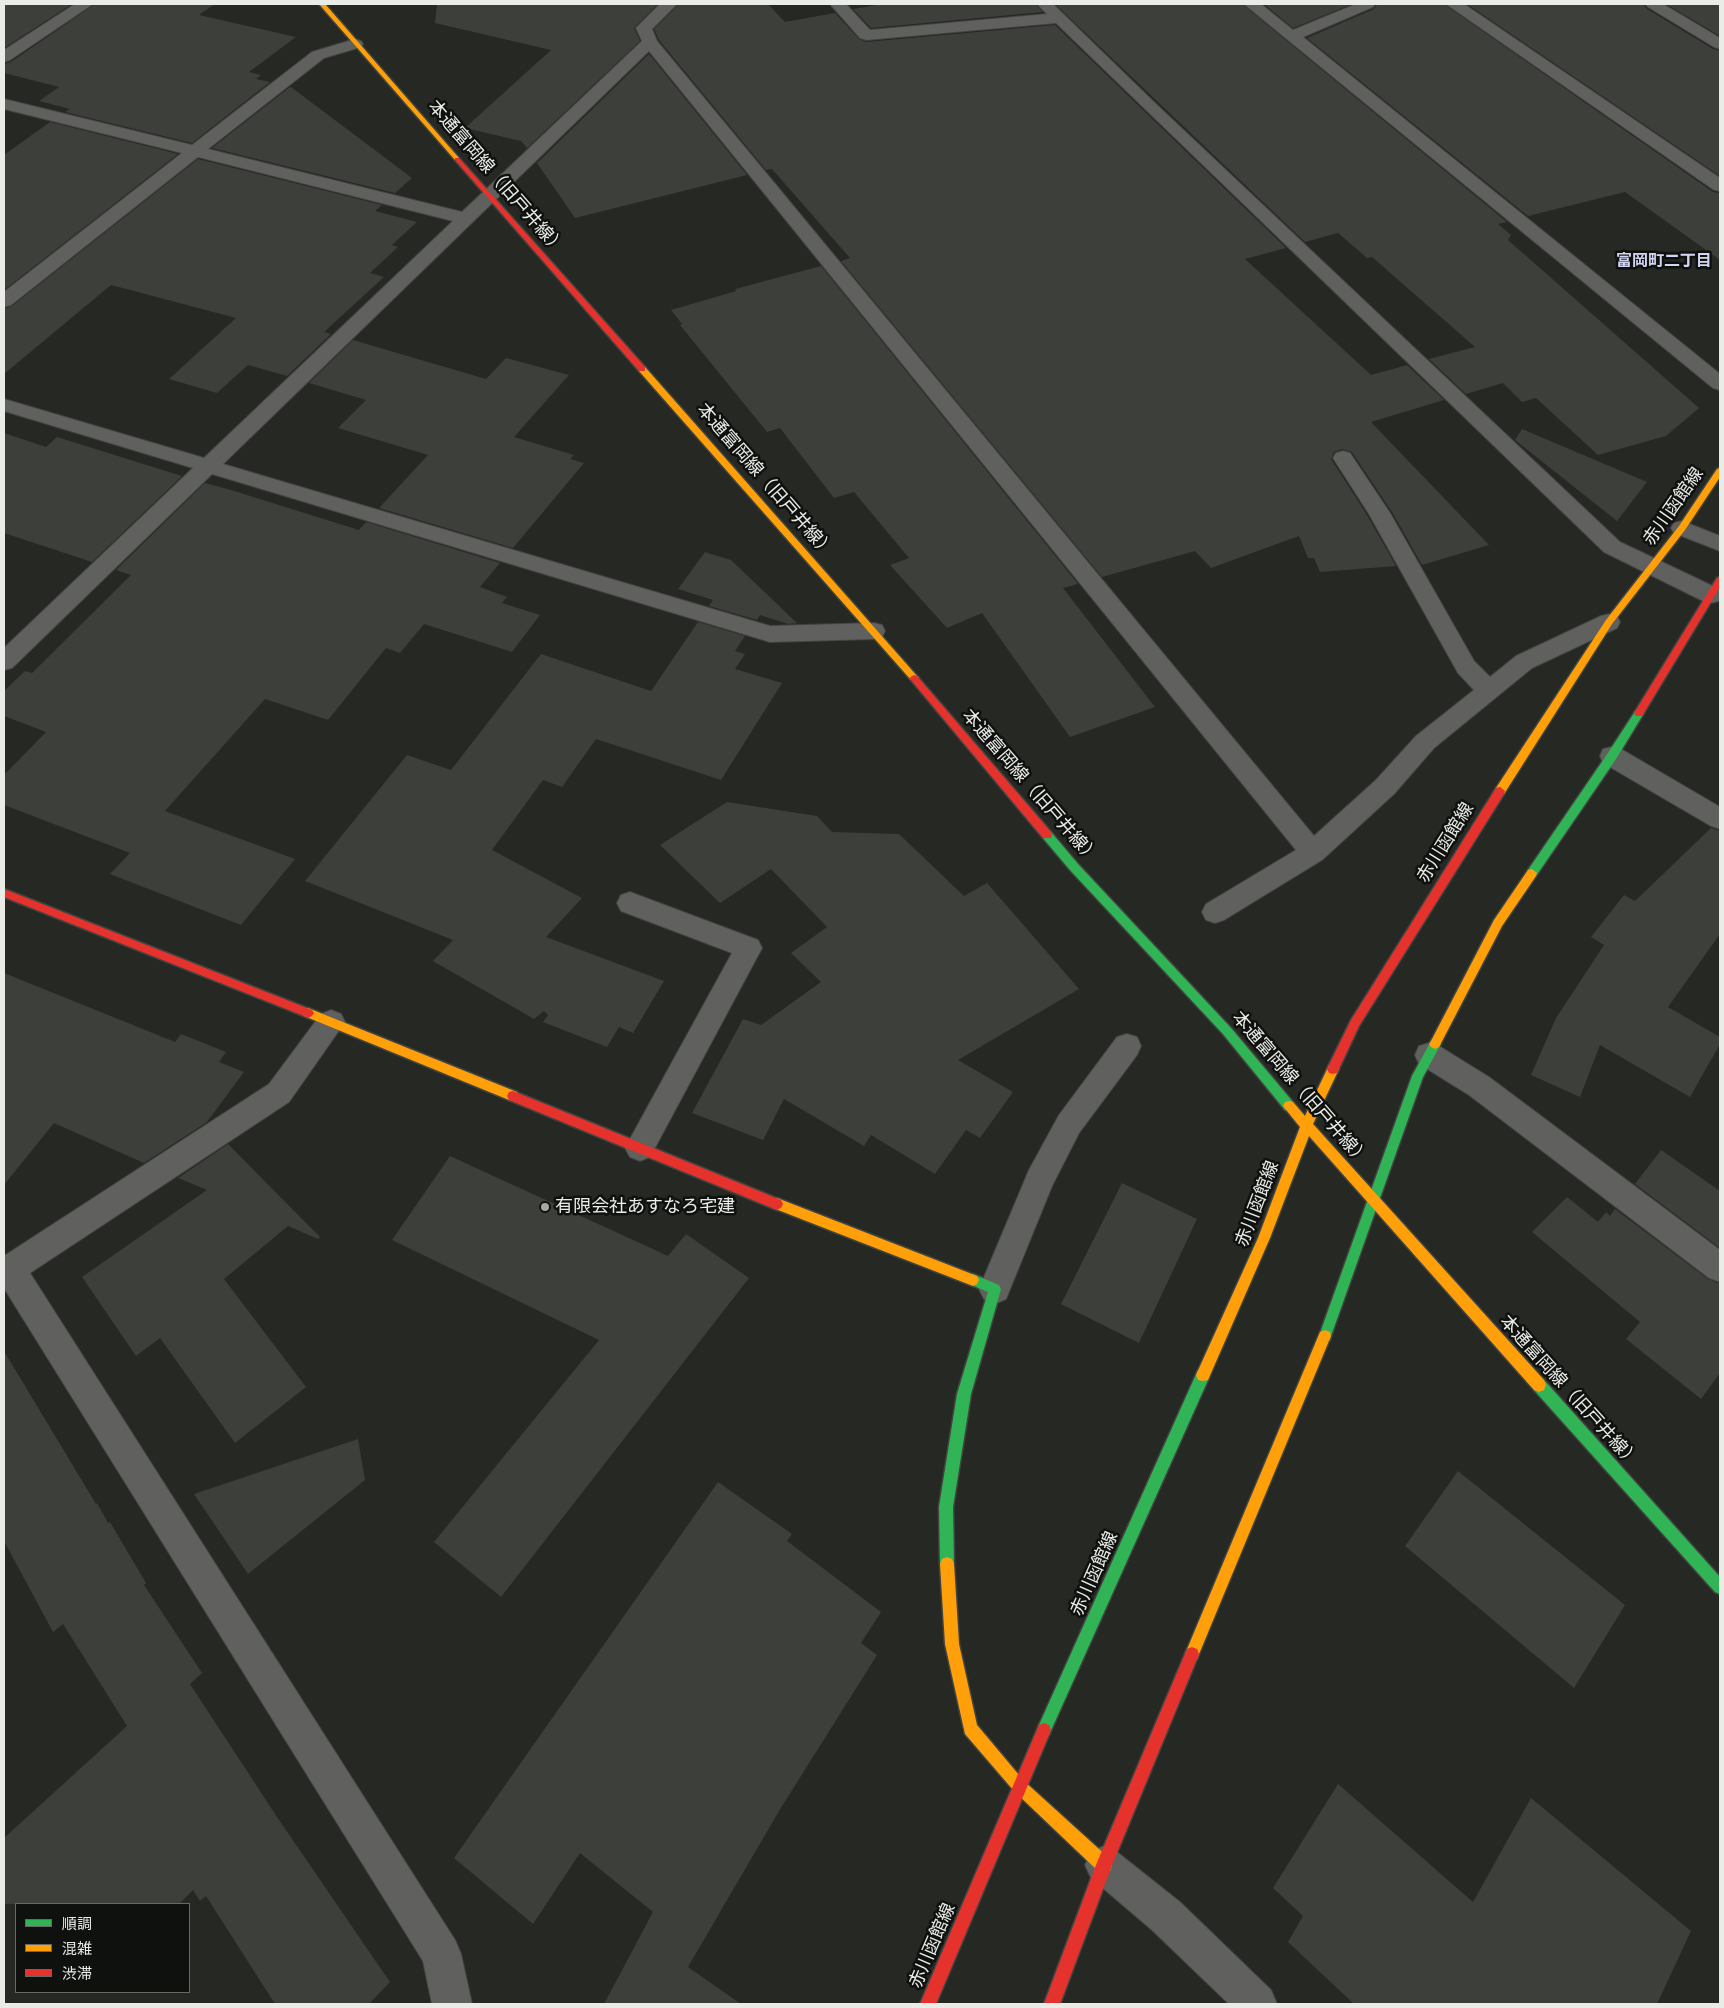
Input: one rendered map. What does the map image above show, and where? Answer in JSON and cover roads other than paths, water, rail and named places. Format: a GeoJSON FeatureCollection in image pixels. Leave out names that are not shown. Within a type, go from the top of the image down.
{"type":"FeatureCollection","features":[{"type":"Feature","properties":{"kind":"street"},"geometry":{"type":"LineString","coordinates":[[4,57],[85,4]]}},
{"type":"Feature","properties":{"kind":"street","name":"本通富岡線（旧戸井線）"},"geometry":{"type":"LineString","coordinates":[[322,4],[355,44],[874,631],[1074,867],[1227,1031],[1306,1127],[1375,1200],[1720,1587]]}},
{"type":"Feature","properties":{"kind":"street"},"geometry":{"type":"LineString","coordinates":[[669,4],[644,28],[650,42],[1313,853]]}},
{"type":"Feature","properties":{"kind":"street"},"geometry":{"type":"LineString","coordinates":[[838,4],[866,35],[1059,18]]}},
{"type":"Feature","properties":{"kind":"street"},"geometry":{"type":"LineString","coordinates":[[1045,4],[1150,107],[1612,547],[1652,567],[1716,587],[1612,756],[1498,923],[1418,1076],[1331,1322],[1104,1865],[1052,2004]]}},
{"type":"Feature","properties":{"kind":"street"},"geometry":{"type":"LineString","coordinates":[[1252,4],[1720,384]]}},
{"type":"Feature","properties":{"kind":"street"},"geometry":{"type":"LineString","coordinates":[[1292,36],[1368,4]]}},
{"type":"Feature","properties":{"kind":"street"},"geometry":{"type":"LineString","coordinates":[[1454,4],[1720,186]]}},
{"type":"Feature","properties":{"kind":"street"},"geometry":{"type":"LineString","coordinates":[[1653,4],[1720,44]]}},
{"type":"Feature","properties":{"kind":"street"},"geometry":{"type":"LineString","coordinates":[[4,36],[27,42]]}},
{"type":"Feature","properties":{"kind":"street"},"geometry":{"type":"LineString","coordinates":[[4,662],[464,218],[650,42]]}},
{"type":"Feature","properties":{"kind":"street"},"geometry":{"type":"LineString","coordinates":[[4,301],[318,55],[355,44]]}},
{"type":"Feature","properties":{"kind":"street"},"geometry":{"type":"LineString","coordinates":[[4,104],[464,218]]}},
{"type":"Feature","properties":{"kind":"street"},"geometry":{"type":"LineString","coordinates":[[4,405],[770,634],[874,631]]}},
{"type":"Feature","properties":{"kind":"street"},"geometry":{"type":"LineString","coordinates":[[1343,458],[1379,513],[1466,667],[1488,690]]}},
{"type":"Feature","properties":{"kind":"street","name":"赤川函館線"},"geometry":{"type":"LineString","coordinates":[[928,2004],[1019,1786],[1264,1238],[1306,1127],[1355,1023],[1472,835],[1609,622],[1682,528],[1720,471]]}},
{"type":"Feature","properties":{"kind":"street"},"geometry":{"type":"LineString","coordinates":[[1682,528],[1720,544]]}},
{"type":"Feature","properties":{"kind":"street"},"geometry":{"type":"LineString","coordinates":[[1215,912],[1313,853],[1385,787],[1425,742],[1524,662],[1609,622]]}},
{"type":"Feature","properties":{"kind":"street"},"geometry":{"type":"LineString","coordinates":[[1612,756],[1720,819]]}},
{"type":"Feature","properties":{"kind":"street"},"geometry":{"type":"LineString","coordinates":[[4,893],[331,1022],[818,1221],[995,1289]]}},
{"type":"Feature","properties":{"kind":"street"},"geometry":{"type":"LineString","coordinates":[[630,903],[748,948],[640,1148]]}},
{"type":"Feature","properties":{"kind":"street"},"geometry":{"type":"LineString","coordinates":[[331,1022],[279,1093],[7,1271],[441,1954],[452,2004]]}},
{"type":"Feature","properties":{"kind":"street"},"geometry":{"type":"LineString","coordinates":[[1127,1046],[1069,1124],[1039,1180],[995,1289],[964,1394],[946,1507],[947,1578],[952,1644],[970,1729],[1019,1786],[1104,1865],[1166,1916],[1257,2004]]}},
{"type":"Feature","properties":{"kind":"street"},"geometry":{"type":"LineString","coordinates":[[1429,1055],[1479,1086],[1720,1268]]}},
{"type":"Feature","properties":{"kind":"place","name":"有限会社あすなろ宅建"},"geometry":{"type":"Point","coordinates":[545,1207]}},
{"type":"Feature","properties":{"kind":"district","name":"富岡町二丁目"},"geometry":{"type":"Point","coordinates":[1664,262]}}]}
